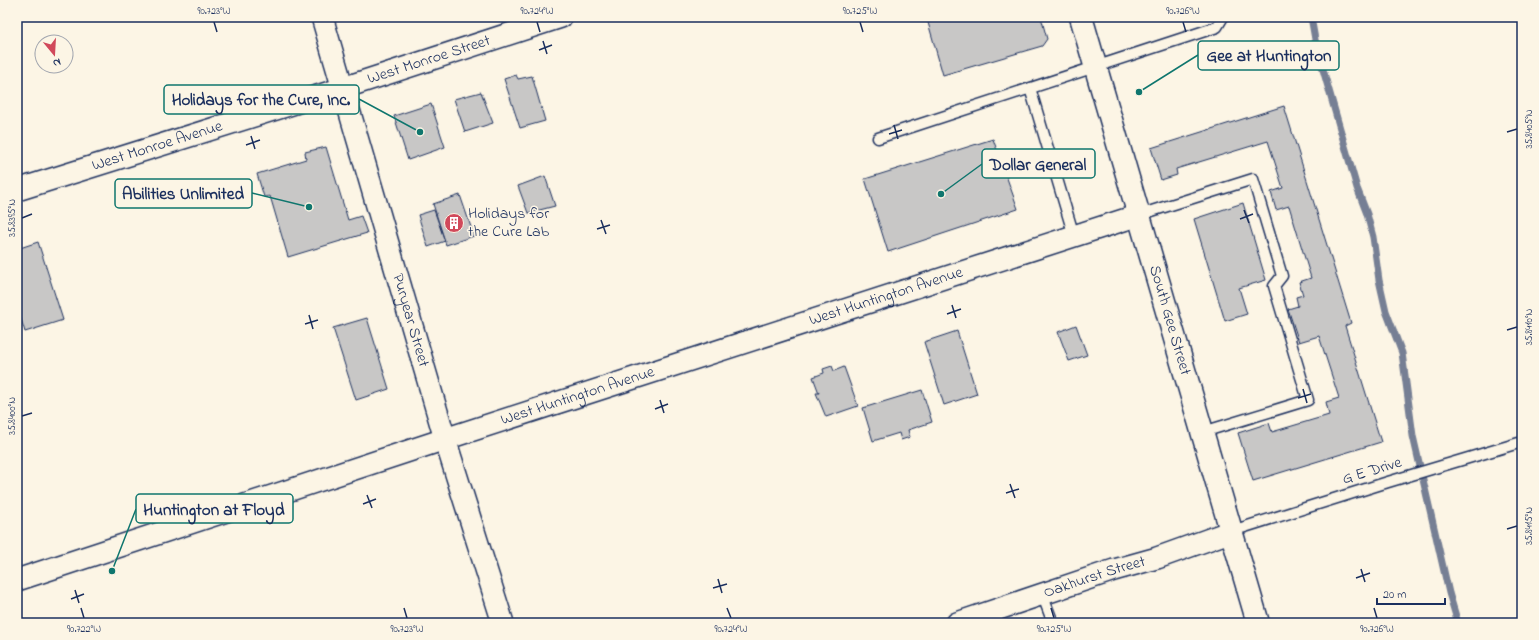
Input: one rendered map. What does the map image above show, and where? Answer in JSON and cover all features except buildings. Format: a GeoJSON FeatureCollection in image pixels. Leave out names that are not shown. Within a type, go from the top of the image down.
{"type":"FeatureCollection","features":[{"type":"Feature","properties":{"kind":"main road","name":"South Gee Street"},"geometry":{"type":"LineString","coordinates":[[1081,17],[1258,623]]}},
{"type":"Feature","properties":{"kind":"street","name":"Puryear Street"},"geometry":{"type":"LineString","coordinates":[[322,17],[445,439],[504,623]]}},
{"type":"Feature","properties":{"kind":"street","name":"West Monroe Street"},"geometry":{"type":"LineString","coordinates":[[343,88],[561,17]]}},
{"type":"Feature","properties":{"kind":"street","name":"West Monroe Avenue"},"geometry":{"type":"LineString","coordinates":[[17,190],[343,88]]}},
{"type":"Feature","properties":{"kind":"street","name":"West Huntington Avenue"},"geometry":{"type":"LineString","coordinates":[[17,580],[445,439],[1139,215]]}},
{"type":"Feature","properties":{"kind":"street","name":"Oakhurst Street"},"geometry":{"type":"LineString","coordinates":[[957,623],[1114,570],[1156,558],[1232,531]]}},
{"type":"Feature","properties":{"kind":"lane"},"geometry":{"type":"LineString","coordinates":[[878,138],[1217,27],[1223,17]]}},
{"type":"Feature","properties":{"kind":"lane"},"geometry":{"type":"LineString","coordinates":[[1030,88],[1074,236]]}},
{"type":"Feature","properties":{"kind":"lane"},"geometry":{"type":"LineString","coordinates":[[1139,215],[1253,179],[1280,268],[1282,276],[1274,286],[1308,400],[1203,432]]}},
{"type":"Feature","properties":{"kind":"lane","name":"G E Drive"},"geometry":{"type":"LineString","coordinates":[[1232,531],[1522,442]]}},
{"type":"Feature","properties":{"kind":"lane"},"geometry":{"type":"LineString","coordinates":[[1042,594],[1052,623]]}},
{"type":"Feature","properties":{"kind":"waterway"},"geometry":{"type":"LineString","coordinates":[[1311,17],[1316,45],[1357,188],[1367,214],[1373,237],[1379,280],[1386,311],[1402,353],[1413,436],[1449,593],[1458,623]]}},
{"type":"Feature","properties":{"kind":"place","name":"Gee at Huntington"},"geometry":{"type":"Point","coordinates":[1139,92]}},
{"type":"Feature","properties":{"kind":"place","name":"Holidays for the Cure, Inc."},"geometry":{"type":"Point","coordinates":[420,132]}},
{"type":"Feature","properties":{"kind":"place","name":"Dollar General"},"geometry":{"type":"Point","coordinates":[941,194]}},
{"type":"Feature","properties":{"kind":"place","name":"Abilities Unlimited"},"geometry":{"type":"Point","coordinates":[309,207]}},
{"type":"Feature","properties":{"kind":"place","name":"Holidays for the Cure Lab"},"geometry":{"type":"Point","coordinates":[454,223]}},
{"type":"Feature","properties":{"kind":"place","name":"Huntington at Floyd"},"geometry":{"type":"Point","coordinates":[112,571]}}]}
